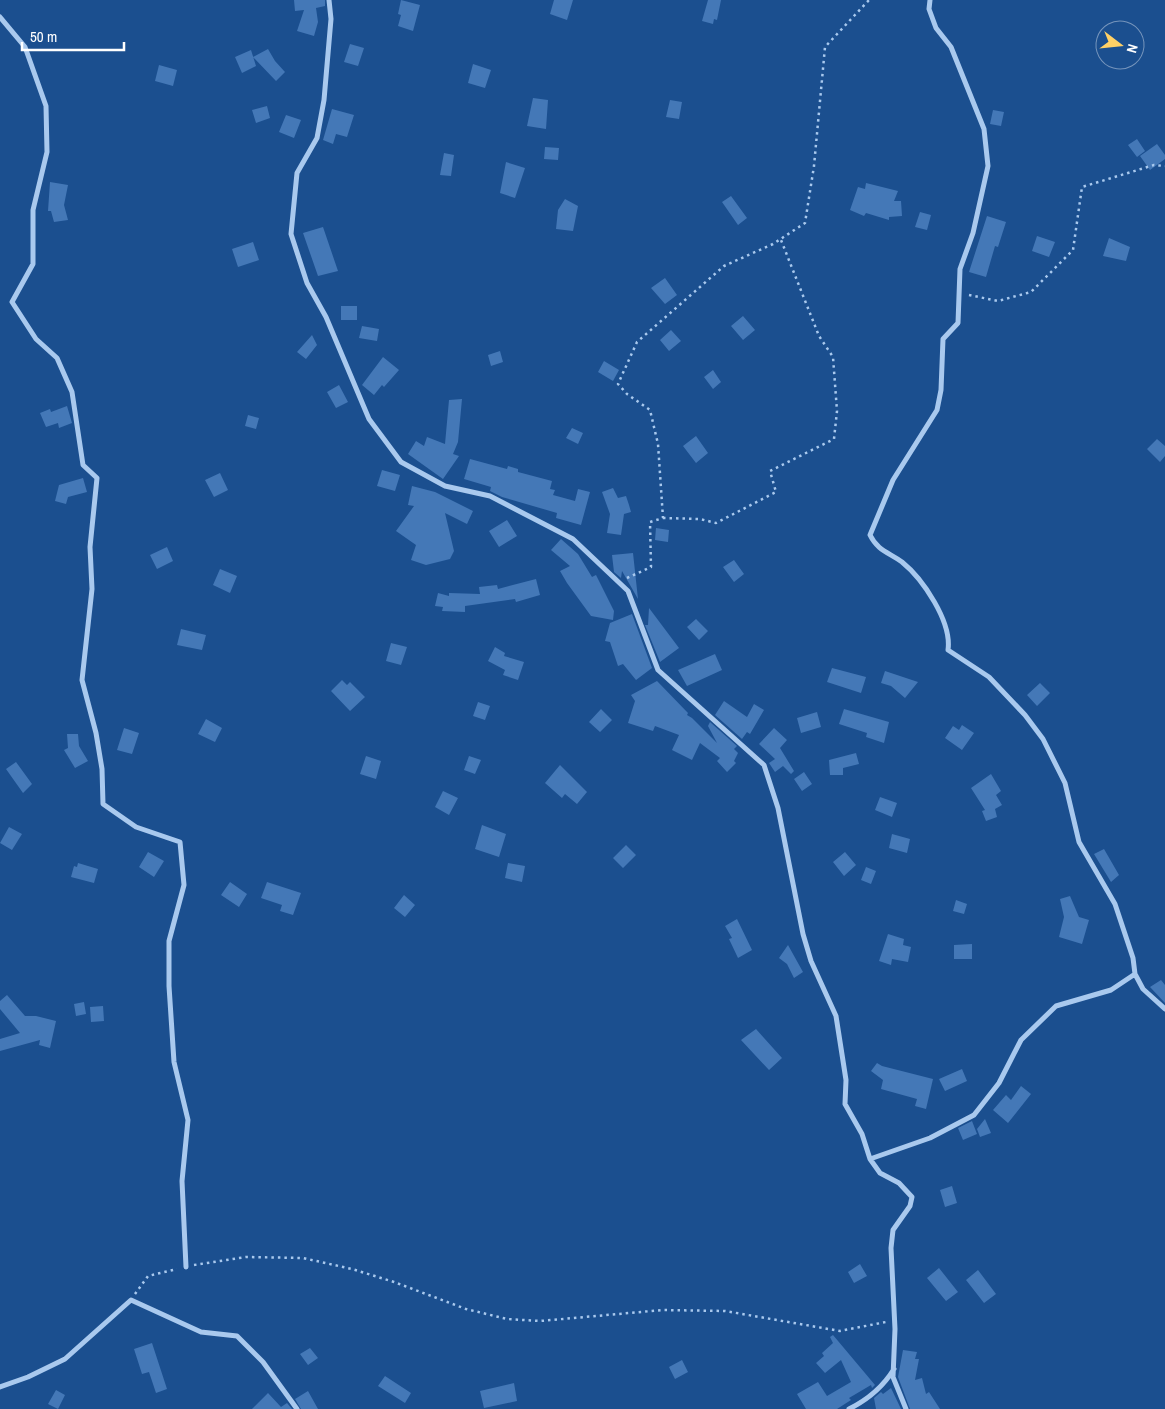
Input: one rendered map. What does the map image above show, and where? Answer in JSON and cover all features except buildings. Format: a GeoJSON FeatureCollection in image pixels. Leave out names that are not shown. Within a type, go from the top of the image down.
{"type":"FeatureCollection","features":[{"type":"Feature","properties":{"kind":"street"},"geometry":{"type":"LineString","coordinates":[[329,0],[331,19],[324,100],[317,138],[297,173],[291,234],[306,283],[326,317],[369,419],[402,462],[445,486],[490,496],[573,538],[628,591],[658,670],[764,765],[778,808],[794,896],[808,952],[836,1016],[846,1080],[845,1104],[862,1134],[870,1158],[880,1173],[909,1191],[912,1197],[910,1206],[898,1222],[892,1237],[890,1270],[895,1321],[893,1377],[906,1409]]}},
{"type":"Feature","properties":{"kind":"street"},"geometry":{"type":"LineString","coordinates":[[930,0],[929,9],[936,28],[951,47],[984,128],[988,166],[973,233],[960,269],[958,323],[943,339],[942,390],[937,410],[893,480],[870,535],[875,546],[900,561],[918,576],[944,625],[949,639],[948,650],[989,677],[1025,715],[1043,739],[1064,783],[1079,842],[1116,904],[1133,958],[1135,974],[1143,989],[1165,1009]]}},
{"type":"Feature","properties":{"kind":"street"},"geometry":{"type":"LineString","coordinates":[[0,17],[25,48],[46,106],[47,152],[33,210],[33,264],[12,302],[36,339],[57,358],[72,392],[83,465],[97,478],[90,547],[92,589],[82,680],[96,733],[102,769],[103,804],[136,827],[180,842],[184,885],[170,941],[169,986],[174,1062],[188,1120],[182,1181],[186,1267]]}},
{"type":"Feature","properties":{"kind":"street"},"geometry":{"type":"LineString","coordinates":[[870,1158],[930,1138],[974,1115],[999,1083],[1021,1040],[1056,1006],[1111,990],[1135,974]]}},
{"type":"Feature","properties":{"kind":"street"},"geometry":{"type":"LineString","coordinates":[[0,1387],[28,1377],[65,1359],[131,1300],[200,1332],[237,1336],[263,1362],[297,1409]]}},
{"type":"Feature","properties":{"kind":"street"},"geometry":{"type":"LineString","coordinates":[[849,1409],[864,1402],[888,1379],[894,1369]]}},
{"type":"Feature","properties":{"kind":"path"},"geometry":{"type":"LineString","coordinates":[[663,518],[658,444],[650,410],[627,394],[618,384],[637,342],[724,266],[781,240],[806,224],[814,166],[825,46],[869,0]]}},
{"type":"Feature","properties":{"kind":"path"},"geometry":{"type":"LineString","coordinates":[[960,293],[998,301],[1031,292],[1073,250],[1082,187],[1154,165],[1165,166]]}},
{"type":"Feature","properties":{"kind":"path"},"geometry":{"type":"LineString","coordinates":[[618,582],[651,567],[650,522],[663,518],[700,519],[716,523],[776,492],[770,471],[834,439],[837,412],[833,357],[819,336],[781,240]]}},
{"type":"Feature","properties":{"kind":"path"},"geometry":{"type":"LineString","coordinates":[[131,1300],[148,1276],[186,1267],[246,1257],[303,1258],[352,1269],[394,1282],[466,1310],[507,1319],[540,1321],[663,1310],[725,1311],[840,1331],[895,1321]]}}]}
